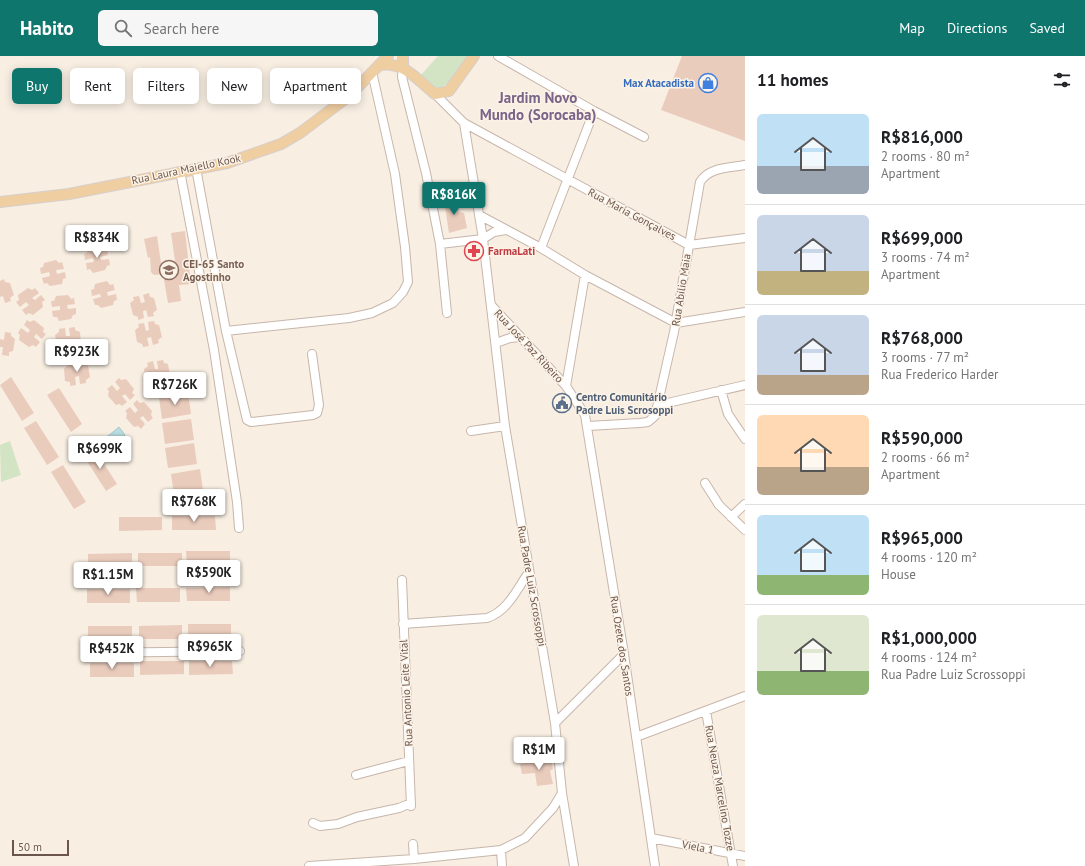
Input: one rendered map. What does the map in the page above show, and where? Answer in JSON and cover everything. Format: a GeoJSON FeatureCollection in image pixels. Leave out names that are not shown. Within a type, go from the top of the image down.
{"type":"FeatureCollection","features":[{"type":"Feature","properties":{"kind":"main road","name":"Rua Laura Maiello Kook"},"geometry":{"type":"LineString","coordinates":[[0,202],[69,194],[227,163],[281,144],[300,133],[349,96],[388,56]]}},
{"type":"Feature","properties":{"kind":"main road"},"geometry":{"type":"LineString","coordinates":[[402,67],[403,56]]}},
{"type":"Feature","properties":{"kind":"main road"},"geometry":{"type":"LineString","coordinates":[[375,68],[389,64],[402,67],[435,94],[445,93],[453,86],[474,56]]}},
{"type":"Feature","properties":{"kind":"street"},"geometry":{"type":"LineString","coordinates":[[498,56],[594,111],[644,137]]}},
{"type":"Feature","properties":{"kind":"street"},"geometry":{"type":"LineString","coordinates":[[402,67],[402,77],[426,173],[440,244],[447,313]]}},
{"type":"Feature","properties":{"kind":"street"},"geometry":{"type":"LineString","coordinates":[[226,331],[350,318],[372,313],[393,303],[403,292],[408,282],[405,247],[395,174],[375,68]]}},
{"type":"Feature","properties":{"kind":"street"},"geometry":{"type":"LineString","coordinates":[[449,108],[449,98],[453,86]]}},
{"type":"Feature","properties":{"kind":"street"},"geometry":{"type":"LineString","coordinates":[[435,94],[449,108]]}},
{"type":"Feature","properties":{"kind":"street","name":"Rua Maria Gonçalves"},"geometry":{"type":"LineString","coordinates":[[449,108],[464,123],[689,245],[745,238]]}},
{"type":"Feature","properties":{"kind":"street"},"geometry":{"type":"LineString","coordinates":[[541,248],[594,111]]}},
{"type":"Feature","properties":{"kind":"street","name":"Rua Padre Luiz Scrossoppi"},"geometry":{"type":"LineString","coordinates":[[464,123],[483,239],[505,426],[555,723],[562,793],[574,866]]}},
{"type":"Feature","properties":{"kind":"street"},"geometry":{"type":"LineString","coordinates":[[468,149],[472,136],[483,133]]}},
{"type":"Feature","properties":{"kind":"street","name":"Rua Abílio Maia"},"geometry":{"type":"LineString","coordinates":[[659,405],[676,324],[700,182],[704,175],[710,171],[745,165]]}},
{"type":"Feature","properties":{"kind":"street"},"geometry":{"type":"LineString","coordinates":[[196,168],[226,331],[245,417],[247,420],[251,422],[313,415],[317,413],[318,405],[312,354]]}},
{"type":"Feature","properties":{"kind":"street"},"geometry":{"type":"LineString","coordinates":[[180,171],[214,350],[239,528]]}},
{"type":"Feature","properties":{"kind":"street"},"geometry":{"type":"LineString","coordinates":[[479,215],[509,230],[585,275],[676,324],[745,312]]}},
{"type":"Feature","properties":{"kind":"street"},"geometry":{"type":"LineString","coordinates":[[440,244],[483,239],[494,232],[509,230]]}},
{"type":"Feature","properties":{"kind":"street"},"geometry":{"type":"LineString","coordinates":[[566,386],[585,275]]}},
{"type":"Feature","properties":{"kind":"street","name":"Rua José Paz Ribeiro"},"geometry":{"type":"LineString","coordinates":[[491,305],[566,386],[585,415],[588,426]]}},
{"type":"Feature","properties":{"kind":"street"},"geometry":{"type":"LineString","coordinates":[[496,343],[510,338],[520,337]]}},
{"type":"Feature","properties":{"kind":"street"},"geometry":{"type":"LineString","coordinates":[[588,426],[648,422],[655,416],[659,405],[745,385]]}},
{"type":"Feature","properties":{"kind":"street"},"geometry":{"type":"LineString","coordinates":[[721,390],[728,414],[745,439]]}},
{"type":"Feature","properties":{"kind":"street"},"geometry":{"type":"LineString","coordinates":[[471,431],[505,426]]}},
{"type":"Feature","properties":{"kind":"street","name":"Rua Ozete dos Santos"},"geometry":{"type":"LineString","coordinates":[[588,426],[624,654],[655,866]]}},
{"type":"Feature","properties":{"kind":"street"},"geometry":{"type":"LineString","coordinates":[[705,483],[719,505],[745,530]]}},
{"type":"Feature","properties":{"kind":"street"},"geometry":{"type":"LineString","coordinates":[[731,517],[745,504]]}},
{"type":"Feature","properties":{"kind":"street"},"geometry":{"type":"LineString","coordinates":[[403,624],[487,618],[497,615],[504,608],[529,572]]}},
{"type":"Feature","properties":{"kind":"street","name":"Rua Antonio Leite Vital"},"geometry":{"type":"LineString","coordinates":[[313,823],[320,826],[338,824],[357,817],[411,804],[402,580]]}},
{"type":"Feature","properties":{"kind":"street"},"geometry":{"type":"LineString","coordinates":[[87,654],[240,651]]}},
{"type":"Feature","properties":{"kind":"street"},"geometry":{"type":"LineString","coordinates":[[555,723],[624,654]]}},
{"type":"Feature","properties":{"kind":"street"},"geometry":{"type":"LineString","coordinates":[[636,737],[745,696]]}},
{"type":"Feature","properties":{"kind":"street","name":"Rua Neuza Marcelino Tozze"},"geometry":{"type":"LineString","coordinates":[[706,711],[733,866]]}},
{"type":"Feature","properties":{"kind":"street"},"geometry":{"type":"LineString","coordinates":[[356,775],[409,761]]}},
{"type":"Feature","properties":{"kind":"street"},"geometry":{"type":"LineString","coordinates":[[310,866],[414,859],[500,850],[525,838],[553,808],[562,793]]}},
{"type":"Feature","properties":{"kind":"street","name":"Viela 1"},"geometry":{"type":"LineString","coordinates":[[651,838],[745,856]]}},
{"type":"Feature","properties":{"kind":"street"},"geometry":{"type":"LineString","coordinates":[[413,844],[414,859]]}},
{"type":"Feature","properties":{"kind":"street"},"geometry":{"type":"LineString","coordinates":[[500,850],[502,866]]}},
{"type":"Feature","properties":{"kind":"green space"},"geometry":{"type":"Polygon","coordinates":[[[438,56],[468,56],[450,82],[436,91],[420,76],[438,56]]]}},
{"type":"Feature","properties":{"kind":"green space"},"geometry":{"type":"Polygon","coordinates":[[[10,441],[21,475],[1,482],[0,445],[10,441]]]}},
{"type":"Feature","properties":{"kind":"water"},"geometry":{"type":"Polygon","coordinates":[[[119,427],[125,435],[109,448],[103,440],[119,427]]]}},
{"type":"Feature","properties":{"kind":"building","name":"Max Atacadista"},"geometry":{"type":"Polygon","coordinates":[[[682,56],[745,56],[745,141],[661,110],[682,56]]]}},
{"type":"Feature","properties":{"kind":"building"},"geometry":{"type":"Polygon","coordinates":[[[456,197],[459,212],[464,213],[467,228],[449,233],[444,200],[456,197]]]}},
{"type":"Feature","properties":{"kind":"building"},"geometry":{"type":"Polygon","coordinates":[[[185,231],[191,284],[179,285],[181,301],[168,303],[163,274],[154,275],[151,272],[150,257],[148,258],[144,239],[157,236],[161,263],[175,261],[171,233],[185,231]]]}},
{"type":"Feature","properties":{"kind":"building"},"geometry":{"type":"Polygon","coordinates":[[[101,246],[104,250],[107,249],[108,255],[100,257],[101,260],[109,259],[110,265],[107,266],[105,270],[93,273],[90,269],[87,270],[86,263],[94,262],[93,258],[85,260],[84,254],[87,253],[88,249],[101,246]]]}},
{"type":"Feature","properties":{"kind":"building"},"geometry":{"type":"Polygon","coordinates":[[[56,260],[59,263],[62,262],[64,269],[56,270],[57,274],[65,272],[66,278],[63,279],[62,284],[50,286],[47,283],[44,284],[42,278],[50,276],[49,272],[41,274],[40,268],[43,267],[44,263],[56,260]]]}},
{"type":"Feature","properties":{"kind":"building"},"geometry":{"type":"Polygon","coordinates":[[[4,279],[5,282],[10,283],[14,295],[10,298],[11,301],[5,303],[3,296],[0,297],[0,281],[4,279]]]}},
{"type":"Feature","properties":{"kind":"building"},"geometry":{"type":"Polygon","coordinates":[[[107,281],[110,285],[113,284],[115,290],[107,292],[108,296],[116,294],[117,300],[114,301],[113,305],[101,308],[98,305],[95,305],[93,299],[101,297],[100,294],[92,296],[91,290],[94,289],[95,284],[107,281]]]}},
{"type":"Feature","properties":{"kind":"building"},"geometry":{"type":"Polygon","coordinates":[[[28,288],[32,290],[35,288],[39,293],[32,298],[35,300],[41,295],[45,300],[42,302],[43,307],[33,315],[29,313],[26,315],[22,310],[29,305],[26,302],[20,307],[16,302],[19,300],[18,295],[28,288]]]}},
{"type":"Feature","properties":{"kind":"building"},"geometry":{"type":"Polygon","coordinates":[[[149,293],[150,297],[154,298],[157,310],[153,313],[154,316],[148,317],[146,310],[143,311],[144,318],[138,320],[138,317],[133,315],[130,303],[134,300],[133,297],[139,296],[141,303],[145,302],[143,295],[149,293]]]}},
{"type":"Feature","properties":{"kind":"building"},"geometry":{"type":"Polygon","coordinates":[[[68,295],[71,299],[74,298],[75,304],[67,305],[68,309],[76,308],[76,314],[73,315],[71,319],[59,321],[57,317],[53,317],[52,311],[60,310],[60,306],[52,307],[51,301],[54,301],[56,296],[68,295]]]}},
{"type":"Feature","properties":{"kind":"building"},"geometry":{"type":"Polygon","coordinates":[[[27,320],[30,322],[34,320],[44,328],[43,332],[46,334],[42,339],[36,334],[34,337],[40,342],[36,347],[33,345],[29,347],[19,340],[20,335],[18,333],[21,328],[28,333],[30,330],[24,325],[27,320]]]}},
{"type":"Feature","properties":{"kind":"building"},"geometry":{"type":"Polygon","coordinates":[[[154,321],[155,324],[159,325],[162,337],[158,340],[159,343],[153,345],[151,337],[147,338],[149,346],[143,347],[142,344],[137,342],[135,330],[139,327],[138,324],[144,323],[146,331],[149,330],[148,322],[154,321]]]}},
{"type":"Feature","properties":{"kind":"building"},"geometry":{"type":"Polygon","coordinates":[[[75,327],[75,330],[80,332],[81,344],[78,347],[78,350],[72,351],[71,343],[67,343],[68,351],[62,352],[62,349],[57,347],[55,335],[59,332],[59,329],[65,328],[66,336],[70,336],[69,328],[75,327]]]}},
{"type":"Feature","properties":{"kind":"building"},"geometry":{"type":"Polygon","coordinates":[[[5,332],[11,333],[11,336],[15,339],[13,351],[9,352],[9,356],[2,355],[3,347],[0,347],[0,339],[4,340],[5,332]]]}},
{"type":"Feature","properties":{"kind":"building"},"geometry":{"type":"Polygon","coordinates":[[[83,360],[84,363],[88,365],[90,377],[86,380],[86,383],[80,384],[79,376],[75,377],[76,385],[70,386],[70,382],[65,381],[64,369],[67,366],[67,363],[73,362],[74,370],[78,369],[77,361],[83,360]]]}},
{"type":"Feature","properties":{"kind":"building"},"geometry":{"type":"Polygon","coordinates":[[[163,360],[164,363],[168,364],[170,376],[167,379],[167,382],[161,384],[159,376],[156,377],[157,384],[151,385],[150,382],[146,381],[144,369],[148,366],[147,363],[153,361],[155,369],[158,369],[157,361],[163,360]]]}},
{"type":"Feature","properties":{"kind":"building"},"geometry":{"type":"Polygon","coordinates":[[[11,377],[34,413],[22,421],[0,385],[11,377]]]}},
{"type":"Feature","properties":{"kind":"building"},"geometry":{"type":"Polygon","coordinates":[[[119,378],[121,380],[126,379],[134,389],[132,393],[135,395],[130,400],[125,394],[122,396],[127,402],[122,406],[120,404],[116,405],[108,396],[109,391],[107,389],[112,385],[117,391],[120,388],[115,382],[119,378]]]}},
{"type":"Feature","properties":{"kind":"building"},"geometry":{"type":"Polygon","coordinates":[[[59,388],[82,424],[71,432],[47,395],[59,388]]]}},
{"type":"Feature","properties":{"kind":"building"},"geometry":{"type":"Polygon","coordinates":[[[188,393],[191,414],[162,419],[159,398],[188,393]]]}},
{"type":"Feature","properties":{"kind":"building"},"geometry":{"type":"Polygon","coordinates":[[[137,400],[140,403],[144,402],[152,411],[151,415],[153,418],[148,422],[143,416],[140,418],[145,424],[141,429],[138,426],[134,427],[126,418],[127,413],[125,411],[130,407],[135,413],[138,410],[133,404],[137,400]]]}},
{"type":"Feature","properties":{"kind":"building"},"geometry":{"type":"Polygon","coordinates":[[[191,419],[194,440],[165,444],[162,423],[191,419]]]}},
{"type":"Feature","properties":{"kind":"building"},"geometry":{"type":"Polygon","coordinates":[[[36,421],[59,457],[47,465],[24,428],[36,421]]]}},
{"type":"Feature","properties":{"kind":"building"},"geometry":{"type":"Polygon","coordinates":[[[194,443],[197,464],[168,468],[165,448],[194,443]]]}},
{"type":"Feature","properties":{"kind":"building"},"geometry":{"type":"Polygon","coordinates":[[[94,448],[117,484],[106,491],[83,455],[94,448]]]}},
{"type":"Feature","properties":{"kind":"building"},"geometry":{"type":"Polygon","coordinates":[[[63,465],[86,502],[74,509],[51,472],[63,465]]]}},
{"type":"Feature","properties":{"kind":"building"},"geometry":{"type":"Polygon","coordinates":[[[200,469],[203,490],[174,495],[171,474],[200,469]]]}},
{"type":"Feature","properties":{"kind":"building"},"geometry":{"type":"Polygon","coordinates":[[[172,516],[215,516],[216,530],[172,530],[172,516]]]}},
{"type":"Feature","properties":{"kind":"building"},"geometry":{"type":"Polygon","coordinates":[[[119,517],[162,517],[162,530],[119,531],[119,517]]]}},
{"type":"Feature","properties":{"kind":"building"},"geometry":{"type":"Polygon","coordinates":[[[186,551],[230,551],[230,565],[187,565],[186,551]]]}},
{"type":"Feature","properties":{"kind":"building"},"geometry":{"type":"Polygon","coordinates":[[[132,553],[132,567],[88,567],[88,554],[132,553]]]}},
{"type":"Feature","properties":{"kind":"building"},"geometry":{"type":"Polygon","coordinates":[[[138,553],[182,553],[182,566],[138,566],[138,553]]]}},
{"type":"Feature","properties":{"kind":"building"},"geometry":{"type":"Polygon","coordinates":[[[230,587],[230,601],[187,601],[186,588],[230,587]]]}},
{"type":"Feature","properties":{"kind":"building"},"geometry":{"type":"Polygon","coordinates":[[[136,588],[180,588],[180,602],[137,602],[136,588]]]}},
{"type":"Feature","properties":{"kind":"building"},"geometry":{"type":"Polygon","coordinates":[[[87,589],[130,589],[130,603],[87,603],[87,589]]]}},
{"type":"Feature","properties":{"kind":"building"},"geometry":{"type":"Polygon","coordinates":[[[188,624],[231,624],[231,638],[188,638],[188,624]]]}},
{"type":"Feature","properties":{"kind":"building"},"geometry":{"type":"Polygon","coordinates":[[[182,625],[182,639],[139,639],[139,626],[182,625]]]}},
{"type":"Feature","properties":{"kind":"building"},"geometry":{"type":"Polygon","coordinates":[[[88,626],[132,626],[132,640],[88,640],[88,626]]]}},
{"type":"Feature","properties":{"kind":"building"},"geometry":{"type":"Polygon","coordinates":[[[140,661],[184,661],[184,674],[140,675],[140,661]]]}},
{"type":"Feature","properties":{"kind":"building"},"geometry":{"type":"Polygon","coordinates":[[[189,661],[232,661],[233,674],[189,675],[189,661]]]}},
{"type":"Feature","properties":{"kind":"building"},"geometry":{"type":"Polygon","coordinates":[[[90,663],[134,663],[134,677],[90,677],[90,663]]]}},
{"type":"Feature","properties":{"kind":"building"},"geometry":{"type":"Polygon","coordinates":[[[551,758],[553,769],[550,771],[553,784],[537,786],[535,773],[522,774],[520,764],[551,758]]]}},
{"type":"Feature","properties":{"kind":"place","name":"Max Atacadista"},"geometry":{"type":"Point","coordinates":[708,83]}},
{"type":"Feature","properties":{"kind":"place","name":"FarmaLati"},"geometry":{"type":"Point","coordinates":[474,251]}},
{"type":"Feature","properties":{"kind":"place","name":"CEI-65 Santo Agostinho"},"geometry":{"type":"Point","coordinates":[169,270]}},
{"type":"Feature","properties":{"kind":"place","name":"Centro Comunitário Padre Luis Scrosoppi"},"geometry":{"type":"Point","coordinates":[562,403]}},
{"type":"Feature","properties":{"kind":"district","name":"Jardim Novo Mundo (Sorocaba)"},"geometry":{"type":"Point","coordinates":[538,106]}}]}
